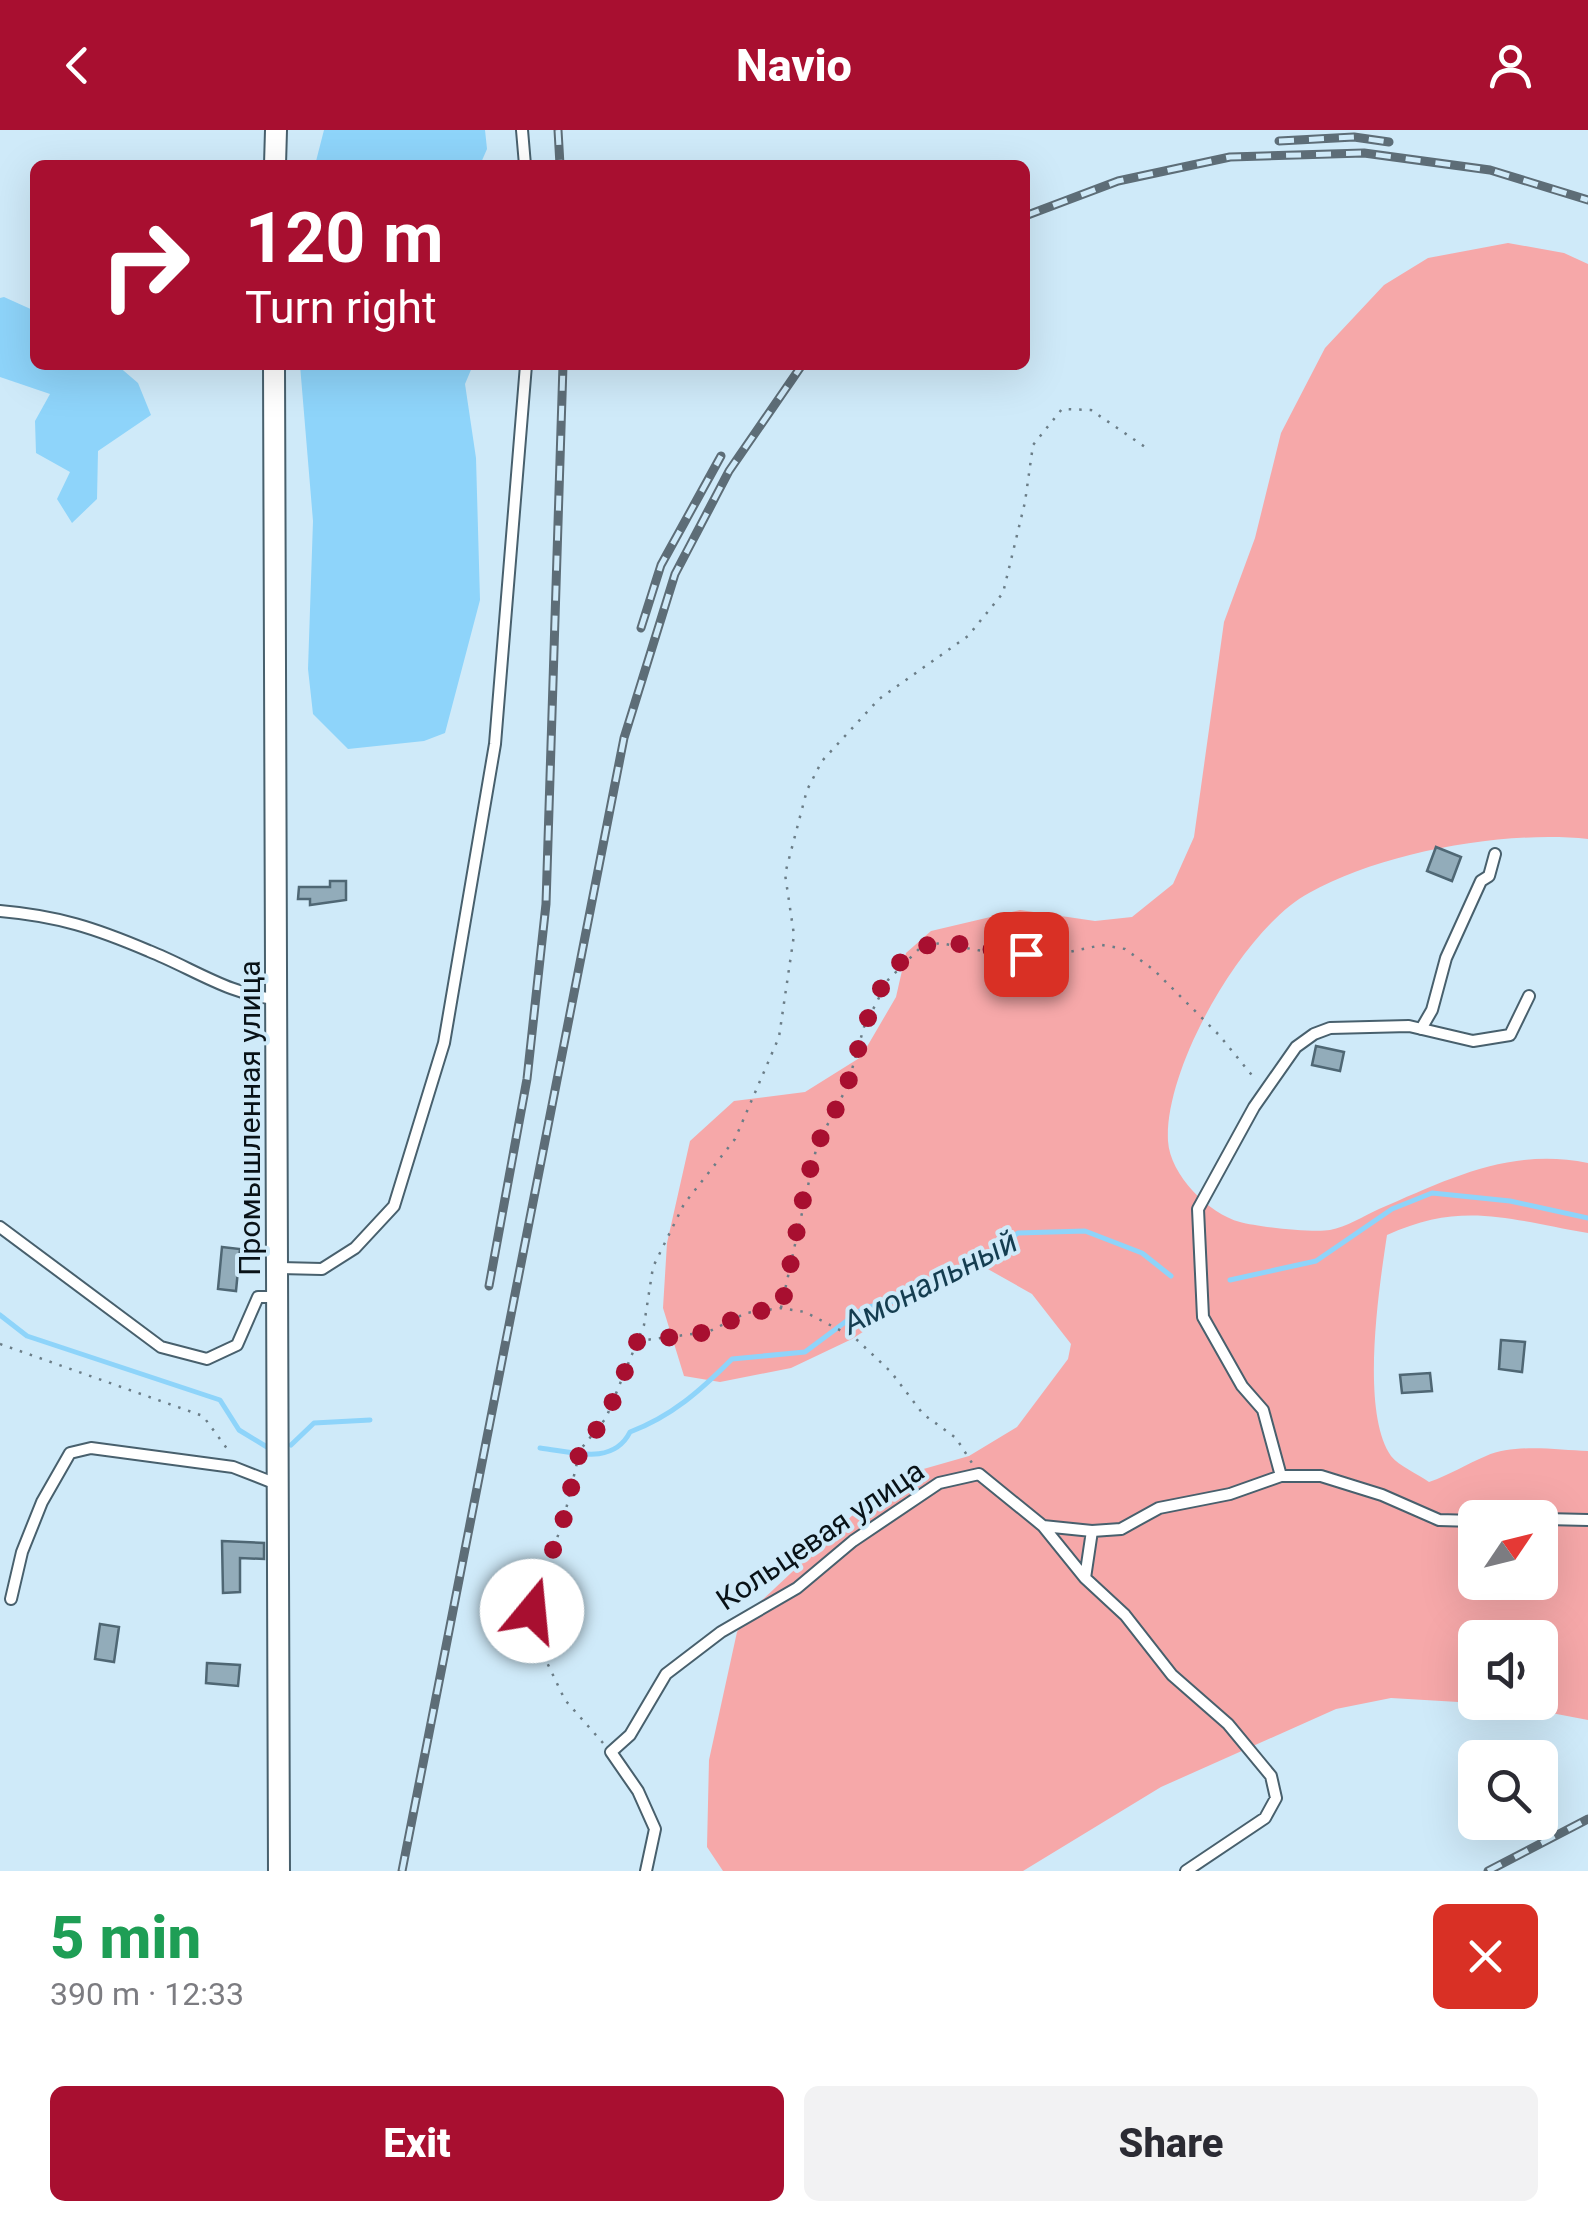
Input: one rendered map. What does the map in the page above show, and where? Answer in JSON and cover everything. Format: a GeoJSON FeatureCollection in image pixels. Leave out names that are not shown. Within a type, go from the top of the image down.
{"type":"FeatureCollection","features":[{"type":"Feature","properties":{"kind":"street"},"geometry":{"type":"LineString","coordinates":[[276,130],[276,160]]}},
{"type":"Feature","properties":{"kind":"street","name":"Промышленная улица"},"geometry":{"type":"LineString","coordinates":[[274,370],[279,1871]]}},
{"type":"Feature","properties":{"kind":"lane"},"geometry":{"type":"LineString","coordinates":[[522,130],[525,160]]}},
{"type":"Feature","properties":{"kind":"lane"},"geometry":{"type":"LineString","coordinates":[[280,1268],[322,1269],[355,1248],[394,1206],[444,1043],[495,744],[526,370]]}},
{"type":"Feature","properties":{"kind":"lane"},"geometry":{"type":"LineString","coordinates":[[1422,1029],[1432,1010],[1446,958],[1481,881],[1489,876],[1495,854]]}},
{"type":"Feature","properties":{"kind":"lane"},"geometry":{"type":"LineString","coordinates":[[0,911],[59,916],[249,997],[279,998]]}},
{"type":"Feature","properties":{"kind":"lane"},"geometry":{"type":"LineString","coordinates":[[1281,1476],[1263,1410],[1242,1386],[1202,1317],[1198,1209],[1233,1142],[1296,1047],[1314,1034],[1330,1028],[1422,1029],[1473,1041],[1510,1036],[1529,996]]}},
{"type":"Feature","properties":{"kind":"lane"},"geometry":{"type":"LineString","coordinates":[[0,1227],[160,1347],[206,1359],[238,1345],[258,1297],[280,1297]]}},
{"type":"Feature","properties":{"kind":"lane"},"geometry":{"type":"LineString","coordinates":[[11,1598],[42,1502],[70,1453],[91,1448],[233,1467],[280,1486]]}},
{"type":"Feature","properties":{"kind":"lane"},"geometry":{"type":"LineString","coordinates":[[979,1474],[1043,1526],[1085,1578],[1125,1615],[1172,1675],[1228,1724],[1271,1776],[1276,1798],[1266,1818],[1186,1871]]}},
{"type":"Feature","properties":{"kind":"lane","name":"Кольцевая улица"},"geometry":{"type":"LineString","coordinates":[[611,1752],[630,1735],[666,1674],[721,1632],[797,1588],[910,1501],[950,1478],[979,1474]]}},
{"type":"Feature","properties":{"kind":"lane"},"geometry":{"type":"LineString","coordinates":[[1043,1526],[1092,1532],[1122,1530],[1159,1508],[1230,1494],[1281,1476],[1322,1476],[1382,1495],[1439,1520],[1458,1521]]}},
{"type":"Feature","properties":{"kind":"lane"},"geometry":{"type":"LineString","coordinates":[[1558,1519],[1588,1520]]}},
{"type":"Feature","properties":{"kind":"lane"},"geometry":{"type":"LineString","coordinates":[[1085,1578],[1092,1532]]}},
{"type":"Feature","properties":{"kind":"lane"},"geometry":{"type":"LineString","coordinates":[[611,1752],[638,1790],[655,1829],[646,1871]]}},
{"type":"Feature","properties":{"kind":"path"},"geometry":{"type":"LineString","coordinates":[[611,1752],[564,1700],[540,1648],[532,1611],[564,1518],[580,1450],[606,1418],[644,1325],[652,1267],[684,1204],[735,1139],[778,1038],[794,935],[785,874],[807,790],[822,761],[879,700],[968,636],[1004,593],[1025,502],[1033,444],[1062,409],[1092,410],[1145,448]]}},
{"type":"Feature","properties":{"kind":"path"},"geometry":{"type":"LineString","coordinates":[[781,1308],[817,1145],[846,1087],[864,1027],[888,980],[920,948],[940,943],[998,954],[1036,955],[1073,954],[1102,945],[1125,949],[1154,970],[1219,1035],[1253,1078],[1270,1087]]}},
{"type":"Feature","properties":{"kind":"path"},"geometry":{"type":"LineString","coordinates":[[637,1342],[708,1332],[746,1313],[781,1308],[804,1312],[855,1338],[891,1372],[922,1414],[956,1438],[979,1474]]}},
{"type":"Feature","properties":{"kind":"path"},"geometry":{"type":"LineString","coordinates":[[0,1344],[203,1416],[226,1445],[233,1467]]}},
{"type":"Feature","properties":{"kind":"shaded area"},"geometry":{"type":"Polygon","coordinates":[[[1508,243],[1564,253],[1588,264],[1588,839],[1520,838],[1445,847],[1372,866],[1309,893],[1259,936],[1213,1002],[1179,1076],[1170,1111],[1168,1141],[1183,1179],[1216,1211],[1240,1222],[1299,1230],[1336,1229],[1480,1169],[1532,1159],[1588,1163],[1588,1233],[1510,1219],[1463,1216],[1414,1224],[1387,1235],[1374,1380],[1376,1410],[1391,1456],[1429,1482],[1498,1452],[1537,1448],[1588,1451],[1588,1720],[1558,1714],[1558,1620],[1458,1620],[1458,1702],[1391,1698],[1336,1709],[1161,1787],[1023,1871],[723,1871],[707,1847],[709,1760],[737,1632],[758,1604],[856,1512],[913,1472],[969,1456],[1017,1427],[1068,1359],[1071,1344],[1032,1294],[986,1268],[932,1287],[852,1339],[791,1368],[720,1382],[684,1376],[663,1308],[667,1243],[690,1141],[734,1101],[805,1092],[861,1057],[896,997],[906,953],[931,931],[1020,910],[1095,921],[1132,917],[1173,884],[1194,837],[1224,622],[1255,538],[1281,433],[1325,348],[1384,285],[1428,258],[1508,243]]]}},
{"type":"Feature","properties":{"kind":"water"},"geometry":{"type":"Polygon","coordinates":[[[324,130],[485,130],[487,149],[482,160],[316,160],[324,130]]]}},
{"type":"Feature","properties":{"kind":"water"},"geometry":{"type":"Polygon","coordinates":[[[0,298],[30,309],[30,370],[123,370],[138,383],[151,415],[98,451],[97,499],[72,523],[57,499],[70,472],[36,453],[35,421],[50,394],[0,377],[0,298]]]}},
{"type":"Feature","properties":{"kind":"water"},"geometry":{"type":"Polygon","coordinates":[[[300,370],[471,370],[465,384],[476,458],[480,600],[445,733],[424,741],[348,749],[313,714],[308,669],[313,521],[300,370]]]}},
{"type":"Feature","properties":{"kind":"building"},"geometry":{"type":"Polygon","coordinates":[[[1436,847],[1461,857],[1452,881],[1427,871],[1436,847]]]}},
{"type":"Feature","properties":{"kind":"building"},"geometry":{"type":"Polygon","coordinates":[[[330,881],[346,881],[346,900],[310,905],[310,899],[298,899],[299,887],[330,887],[330,881]]]}},
{"type":"Feature","properties":{"kind":"building"},"geometry":{"type":"Polygon","coordinates":[[[1316,1046],[1344,1052],[1340,1071],[1312,1065],[1316,1046]]]}},
{"type":"Feature","properties":{"kind":"building"},"geometry":{"type":"Polygon","coordinates":[[[222,1247],[240,1249],[236,1291],[218,1289],[222,1247]]]}},
{"type":"Feature","properties":{"kind":"building"},"geometry":{"type":"Polygon","coordinates":[[[1501,1340],[1525,1342],[1522,1372],[1499,1369],[1501,1340]]]}},
{"type":"Feature","properties":{"kind":"building"},"geometry":{"type":"Polygon","coordinates":[[[1430,1373],[1432,1391],[1402,1393],[1400,1375],[1430,1373]]]}},
{"type":"Feature","properties":{"kind":"building"},"geometry":{"type":"Polygon","coordinates":[[[222,1541],[264,1543],[264,1559],[240,1558],[240,1592],[223,1593],[222,1541]]]}},
{"type":"Feature","properties":{"kind":"building"},"geometry":{"type":"Polygon","coordinates":[[[100,1624],[119,1627],[114,1662],[95,1659],[100,1624]]]}},
{"type":"Feature","properties":{"kind":"building"},"geometry":{"type":"Polygon","coordinates":[[[207,1663],[240,1665],[238,1686],[206,1683],[207,1663]]]}},
{"type":"Feature","properties":{"kind":"waterway"},"geometry":{"type":"LineString","coordinates":[[1230,1280],[1316,1261],[1392,1209],[1432,1193],[1510,1201],[1588,1218]]}},
{"type":"Feature","properties":{"kind":"waterway","name":"Амональный"},"geometry":{"type":"LineString","coordinates":[[540,1448],[578,1454],[613,1449],[630,1432],[685,1402],[732,1359],[805,1352],[864,1308],[909,1298],[969,1269],[1018,1233],[1085,1231],[1142,1253],[1171,1276]]}},
{"type":"Feature","properties":{"kind":"waterway","name":"Амональный"},"geometry":{"type":"LineString","coordinates":[[0,1315],[27,1336],[220,1400],[239,1430],[267,1447]]}},
{"type":"Feature","properties":{"kind":"waterway","name":"Амональный"},"geometry":{"type":"LineString","coordinates":[[291,1445],[314,1423],[370,1420]]}},
{"type":"Feature","properties":{"kind":"railway"},"geometry":{"type":"LineString","coordinates":[[558,130],[560,160]]}},
{"type":"Feature","properties":{"kind":"railway"},"geometry":{"type":"LineString","coordinates":[[1279,141],[1354,137],[1389,142]]}},
{"type":"Feature","properties":{"kind":"railway"},"geometry":{"type":"LineString","coordinates":[[1030,214],[1118,181],[1230,157],[1364,153],[1490,170],[1588,200]]}},
{"type":"Feature","properties":{"kind":"railway"},"geometry":{"type":"LineString","coordinates":[[489,1286],[527,1079],[546,904],[563,370]]}},
{"type":"Feature","properties":{"kind":"railway"},"geometry":{"type":"LineString","coordinates":[[402,1871],[624,738],[675,574],[729,471],[799,370]]}},
{"type":"Feature","properties":{"kind":"railway"},"geometry":{"type":"LineString","coordinates":[[641,628],[661,565],[721,456]]}},
{"type":"Feature","properties":{"kind":"railway"},"geometry":{"type":"LineString","coordinates":[[1488,1871],[1588,1819]]}},
{"type":"Feature","properties":{"kind":"route"},"geometry":{"type":"LineString","coordinates":[[532,1611],[564,1518],[580,1450],[606,1418],[637,1342],[708,1332],[746,1313],[781,1308],[817,1145],[846,1087],[864,1027],[888,980],[920,948],[940,943],[998,954],[1026,954]]}}]}
